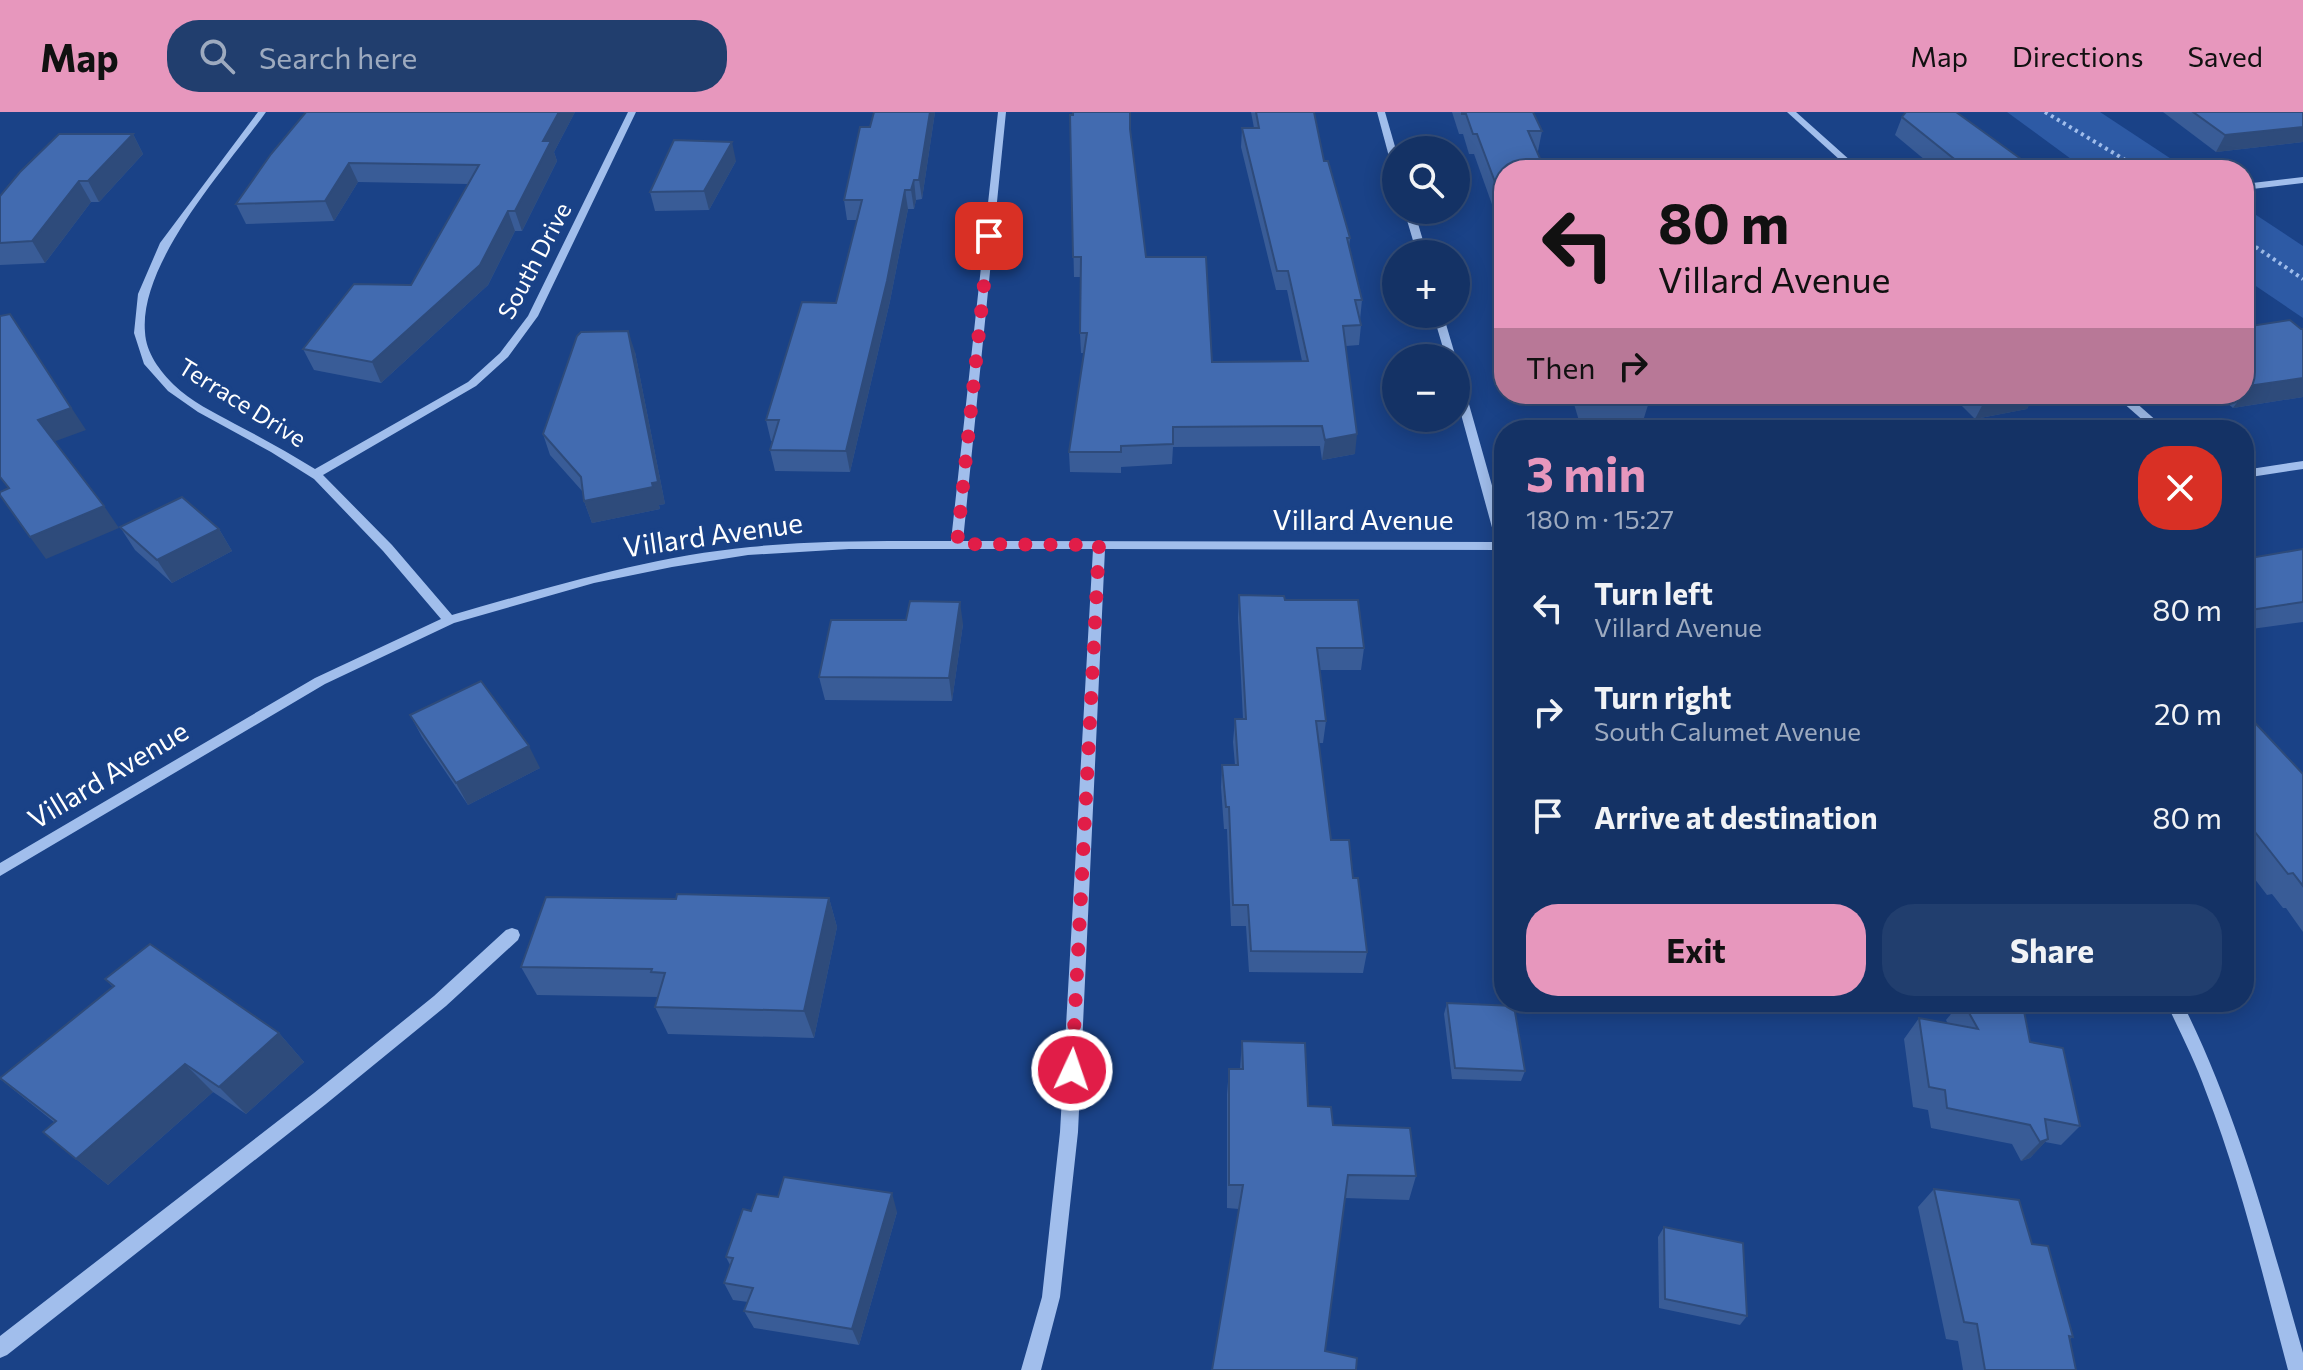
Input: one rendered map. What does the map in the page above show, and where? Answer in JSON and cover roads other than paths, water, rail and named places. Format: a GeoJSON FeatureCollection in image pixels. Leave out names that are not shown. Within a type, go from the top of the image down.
{"type":"FeatureCollection","features":[{"type":"Feature","properties":{"kind":"street","name":"Terrace Drive"},"geometry":{"type":"LineString","coordinates":[[262,112],[165,243],[154,263],[137,319],[141,353],[154,373],[177,394],[315,474],[400,559],[449,620]]}},
{"type":"Feature","properties":{"kind":"street","name":"South Drive"},"geometry":{"type":"LineString","coordinates":[[315,474],[472,384],[504,355],[533,316],[632,112]]}},
{"type":"Feature","properties":{"kind":"street"},"geometry":{"type":"LineString","coordinates":[[957,544],[1002,112]]}},
{"type":"Feature","properties":{"kind":"street"},"geometry":{"type":"LineString","coordinates":[[1381,112],[1388,136]]}},
{"type":"Feature","properties":{"kind":"street"},"geometry":{"type":"LineString","coordinates":[[1791,112],[1845,160]]}},
{"type":"Feature","properties":{"kind":"street"},"geometry":{"type":"LineString","coordinates":[[2254,186],[2303,180]]}},
{"type":"Feature","properties":{"kind":"street"},"geometry":{"type":"LineString","coordinates":[[2131,404],[2149,420]]}},
{"type":"Feature","properties":{"kind":"street"},"geometry":{"type":"LineString","coordinates":[[1470,427],[1494,513]]}},
{"type":"Feature","properties":{"kind":"street"},"geometry":{"type":"LineString","coordinates":[[2254,472],[2303,465]]}},
{"type":"Feature","properties":{"kind":"street","name":"Villard Avenue"},"geometry":{"type":"LineString","coordinates":[[0,870],[320,681],[387,647],[449,620],[594,579],[748,551],[849,545],[1494,546]]}},
{"type":"Feature","properties":{"kind":"street"},"geometry":{"type":"LineString","coordinates":[[1031,1370],[1051,1297],[1069,1132],[1099,545]]}},
{"type":"Feature","properties":{"kind":"street"},"geometry":{"type":"LineString","coordinates":[[0,1348],[473,976],[512,935]]}},
{"type":"Feature","properties":{"kind":"street"},"geometry":{"type":"LineString","coordinates":[[2179,1012],[2201,1053],[2246,1182],[2298,1370]]}}]}
